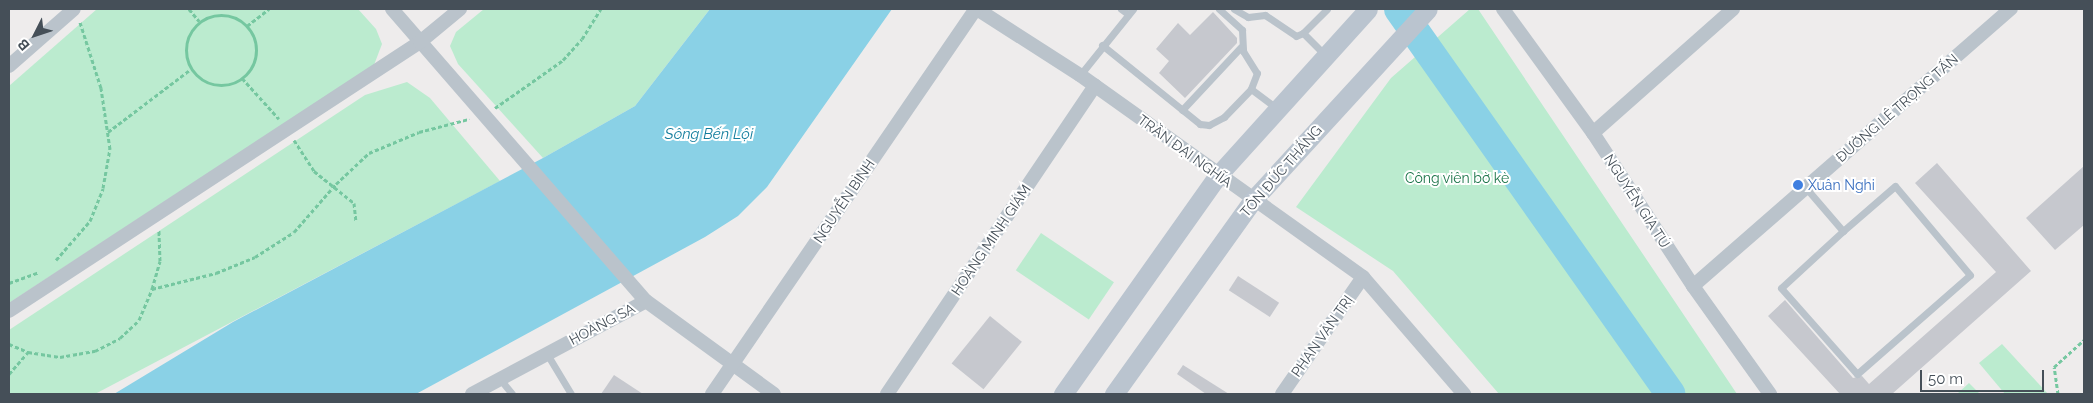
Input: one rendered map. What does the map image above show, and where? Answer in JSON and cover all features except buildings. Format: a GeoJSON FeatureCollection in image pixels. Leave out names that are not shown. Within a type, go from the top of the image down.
{"type":"FeatureCollection","features":[{"type":"Feature","properties":{"kind":"main road"},"geometry":{"type":"LineString","coordinates":[[1063,394],[1219,174],[1368,9]]}},
{"type":"Feature","properties":{"kind":"main road","name":"TÔN ĐỨC THẮNG"},"geometry":{"type":"LineString","coordinates":[[1114,394],[1252,200],[1428,9]]}},
{"type":"Feature","properties":{"kind":"street"},"geometry":{"type":"LineString","coordinates":[[392,9],[646,301]]}},
{"type":"Feature","properties":{"kind":"street"},"geometry":{"type":"LineString","coordinates":[[9,311],[420,42],[460,9]]}},
{"type":"Feature","properties":{"kind":"street","name":"TRẦN ĐẠI NGHĨA"},"geometry":{"type":"LineString","coordinates":[[976,9],[1080,75],[1219,174],[1252,200],[1363,277],[1464,394]]}},
{"type":"Feature","properties":{"kind":"street","name":"NGUYỄN BÌNH"},"geometry":{"type":"LineString","coordinates":[[712,394],[976,9]]}},
{"type":"Feature","properties":{"kind":"street","name":"NGUYỄN GIA TÚ"},"geometry":{"type":"LineString","coordinates":[[1502,9],[1593,133],[1693,286],[1770,394]]}},
{"type":"Feature","properties":{"kind":"street"},"geometry":{"type":"LineString","coordinates":[[1593,133],[1733,9]]}},
{"type":"Feature","properties":{"kind":"street","name":"ĐƯỜNG LÊ TRỌNG TẤN"},"geometry":{"type":"LineString","coordinates":[[1693,286],[2011,9]]}},
{"type":"Feature","properties":{"kind":"street"},"geometry":{"type":"LineString","coordinates":[[9,66],[76,13]]}},
{"type":"Feature","properties":{"kind":"street","name":"HOÀNG MINH GIÁM"},"geometry":{"type":"LineString","coordinates":[[887,394],[1095,86]]}},
{"type":"Feature","properties":{"kind":"street","name":"PHAN VĂN TRỊ"},"geometry":{"type":"LineString","coordinates":[[1282,394],[1363,277]]}},
{"type":"Feature","properties":{"kind":"street","name":"HOÀNG SA"},"geometry":{"type":"LineString","coordinates":[[472,394],[646,301],[774,394]]}},
{"type":"Feature","properties":{"kind":"lane"},"geometry":{"type":"LineString","coordinates":[[1080,75],[1131,12],[1121,9]]}},
{"type":"Feature","properties":{"kind":"lane"},"geometry":{"type":"LineString","coordinates":[[1102,46],[1200,124],[1209,125],[1224,117],[1251,88],[1257,73],[1241,47],[1242,30],[1219,9]]}},
{"type":"Feature","properties":{"kind":"lane"},"geometry":{"type":"LineString","coordinates":[[1234,9],[1248,17],[1265,15],[1272,9]]}},
{"type":"Feature","properties":{"kind":"lane"},"geometry":{"type":"LineString","coordinates":[[1265,15],[1296,36],[1303,33],[1327,9]]}},
{"type":"Feature","properties":{"kind":"lane"},"geometry":{"type":"LineString","coordinates":[[1303,33],[1326,55]]}},
{"type":"Feature","properties":{"kind":"lane"},"geometry":{"type":"LineString","coordinates":[[1182,110],[1241,47]]}},
{"type":"Feature","properties":{"kind":"lane"},"geometry":{"type":"LineString","coordinates":[[1251,88],[1278,110]]}},
{"type":"Feature","properties":{"kind":"lane"},"geometry":{"type":"LineString","coordinates":[[1894,186],[1970,274],[1857,374],[1781,288],[1843,231],[1894,186]]}},
{"type":"Feature","properties":{"kind":"lane"},"geometry":{"type":"LineString","coordinates":[[1806,188],[1843,231]]}},
{"type":"Feature","properties":{"kind":"lane"},"geometry":{"type":"LineString","coordinates":[[547,354],[571,394]]}},
{"type":"Feature","properties":{"kind":"lane"},"geometry":{"type":"LineString","coordinates":[[500,379],[512,394]]}},
{"type":"Feature","properties":{"kind":"path"},"geometry":{"type":"LineString","coordinates":[[189,9],[199,21]]}},
{"type":"Feature","properties":{"kind":"path"},"geometry":{"type":"LineString","coordinates":[[247,26],[269,9]]}},
{"type":"Feature","properties":{"kind":"path"},"geometry":{"type":"LineString","coordinates":[[152,289],[216,273],[255,257],[294,232],[333,187],[368,153],[419,132],[484,116],[563,60],[582,39],[601,9]]}},
{"type":"Feature","properties":{"kind":"path"},"geometry":{"type":"LineString","coordinates":[[53,263],[66,252],[90,221],[103,188],[110,149],[101,88],[76,13]]}},
{"type":"Feature","properties":{"kind":"path"},"geometry":{"type":"LineString","coordinates":[[215,14],[227,14],[247,26],[253,36],[256,53],[251,69],[242,78],[221,85],[204,80],[191,69],[185,46],[188,35],[199,21],[215,14]]}},
{"type":"Feature","properties":{"kind":"path"},"geometry":{"type":"LineString","coordinates":[[108,132],[191,69]]}},
{"type":"Feature","properties":{"kind":"path"},"geometry":{"type":"LineString","coordinates":[[242,78],[288,129],[314,171],[354,203],[356,221]]}},
{"type":"Feature","properties":{"kind":"path"},"geometry":{"type":"LineString","coordinates":[[9,344],[28,352],[60,357],[95,351],[112,342],[138,320],[152,289],[160,261],[158,213]]}},
{"type":"Feature","properties":{"kind":"path"},"geometry":{"type":"LineString","coordinates":[[9,283],[46,269]]}},
{"type":"Feature","properties":{"kind":"path"},"geometry":{"type":"LineString","coordinates":[[2058,394],[2054,367],[2084,340]]}},
{"type":"Feature","properties":{"kind":"path"},"geometry":{"type":"LineString","coordinates":[[9,374],[28,352]]}},
{"type":"Feature","properties":{"kind":"green space"},"geometry":{"type":"Polygon","coordinates":[[[97,9],[358,9],[376,29],[382,44],[374,65],[9,303],[9,86],[97,9]]]}},
{"type":"Feature","properties":{"kind":"green space"},"geometry":{"type":"Polygon","coordinates":[[[484,9],[710,9],[635,106],[543,158],[458,64],[450,46],[456,32],[484,9]]]}},
{"type":"Feature","properties":{"kind":"green space","name":"Công viên bờ kè"},"geometry":{"type":"Polygon","coordinates":[[[1470,9],[1478,9],[1737,394],[1499,394],[1393,271],[1296,207],[1391,78],[1470,9]]]}},
{"type":"Feature","properties":{"kind":"green space"},"geometry":{"type":"Polygon","coordinates":[[[407,82],[430,98],[500,181],[95,394],[9,394],[9,330],[365,95],[407,82]]]}},
{"type":"Feature","properties":{"kind":"green space"},"geometry":{"type":"Polygon","coordinates":[[[1041,233],[1114,282],[1089,320],[1016,270],[1041,233]]]}},
{"type":"Feature","properties":{"kind":"green space"},"geometry":{"type":"Polygon","coordinates":[[[2002,344],[2048,394],[2005,394],[1979,363],[2002,344]]]}},
{"type":"Feature","properties":{"kind":"green space"},"geometry":{"type":"Polygon","coordinates":[[[1969,383],[1980,394],[1957,394],[1969,383]]]}},
{"type":"Feature","properties":{"kind":"water","name":"Sông Bến Lội"},"geometry":{"type":"Polygon","coordinates":[[[710,9],[892,9],[767,187],[738,216],[705,237],[416,394],[114,394],[233,322],[543,158],[635,106],[710,9]]]}},
{"type":"Feature","properties":{"kind":"waterway"},"geometry":{"type":"LineString","coordinates":[[1399,9],[1671,394]]}},
{"type":"Feature","properties":{"kind":"place","name":"Xuân Nghi"},"geometry":{"type":"Point","coordinates":[1798,185]}}]}
